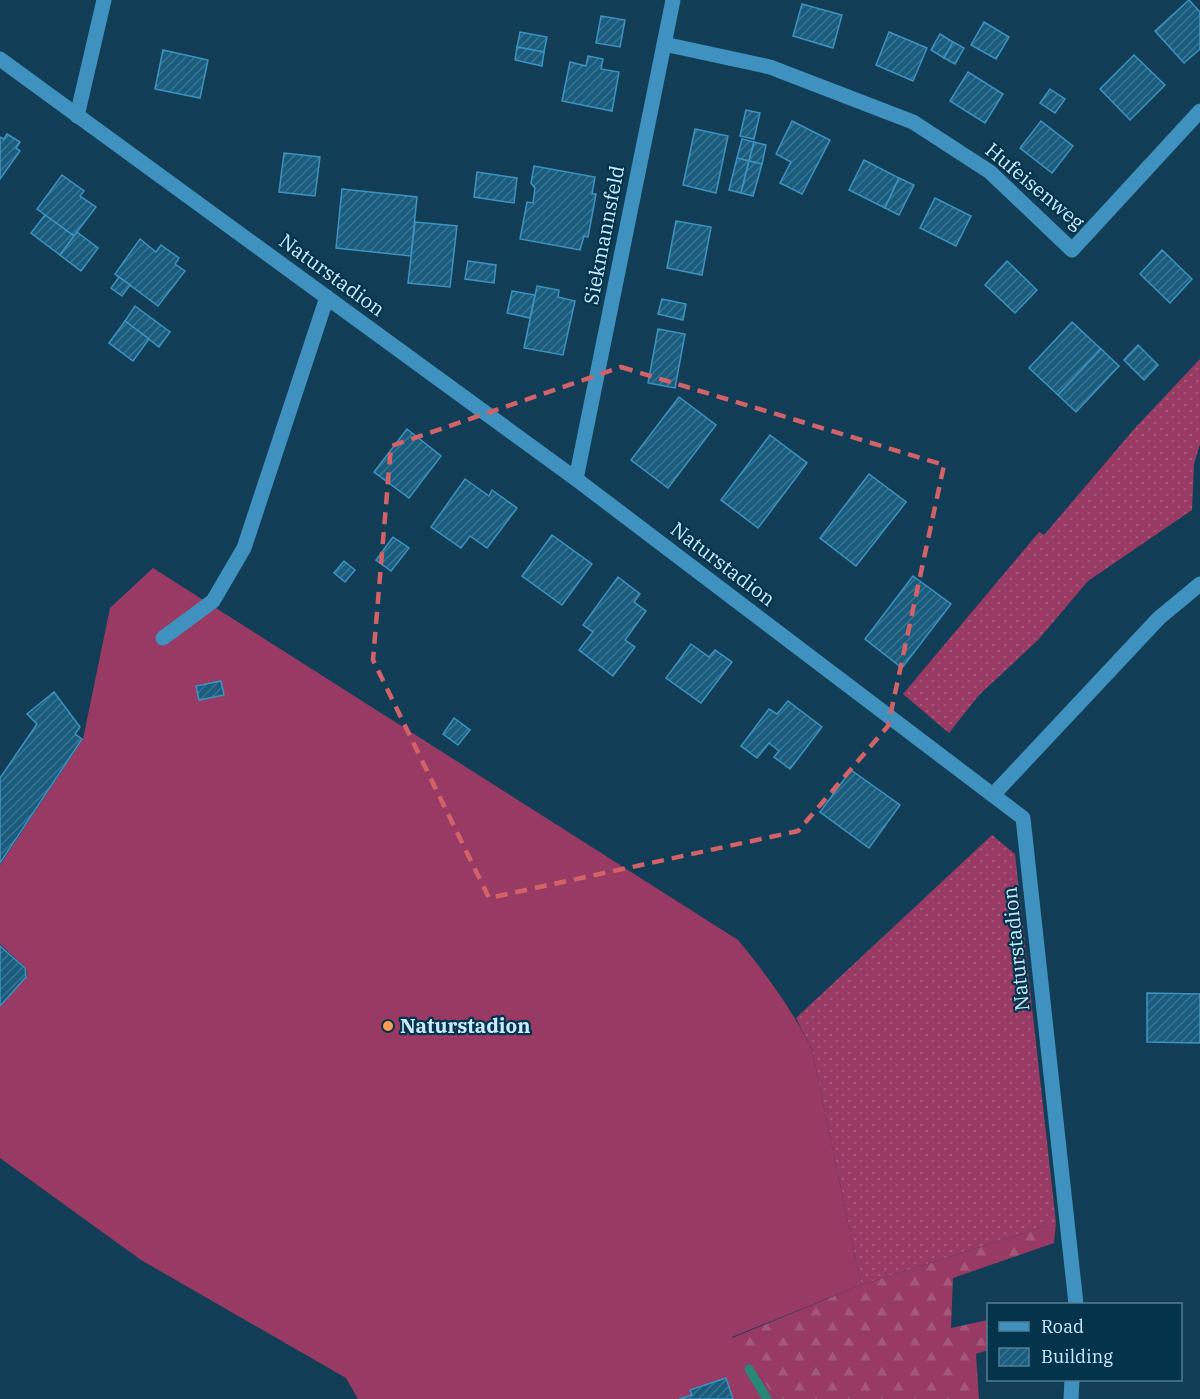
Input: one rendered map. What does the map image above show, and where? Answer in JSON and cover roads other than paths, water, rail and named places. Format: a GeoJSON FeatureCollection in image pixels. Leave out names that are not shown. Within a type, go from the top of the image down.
{"type":"FeatureCollection","features":[{"type":"Feature","properties":{"kind":"street"},"geometry":{"type":"LineString","coordinates":[[77,116],[104,0]]}},
{"type":"Feature","properties":{"kind":"street","name":"Siekmannsfeld"},"geometry":{"type":"LineString","coordinates":[[576,479],[673,0]]}},
{"type":"Feature","properties":{"kind":"street","name":"Hufeisenweg"},"geometry":{"type":"LineString","coordinates":[[664,44],[770,67],[913,122],[990,172],[1072,250],[1200,111]]}},
{"type":"Feature","properties":{"kind":"street","name":"Naturstadion"},"geometry":{"type":"LineString","coordinates":[[0,59],[576,479],[1023,818],[1076,1303]]}},
{"type":"Feature","properties":{"kind":"street"},"geometry":{"type":"LineString","coordinates":[[163,638],[213,601],[244,548],[327,297]]}},
{"type":"Feature","properties":{"kind":"street"},"geometry":{"type":"LineString","coordinates":[[993,795],[1159,618],[1200,584]]}},
{"type":"Feature","properties":{"kind":"street"},"geometry":{"type":"LineString","coordinates":[[1071,1399],[1072,1381]]}},
{"type":"Feature","properties":{"kind":"waterway"},"geometry":{"type":"LineString","coordinates":[[749,1369],[767,1399]]}},
{"type":"Feature","properties":{"kind":"place","name":"Naturstadion"},"geometry":{"type":"Point","coordinates":[388,1026]}}]}
